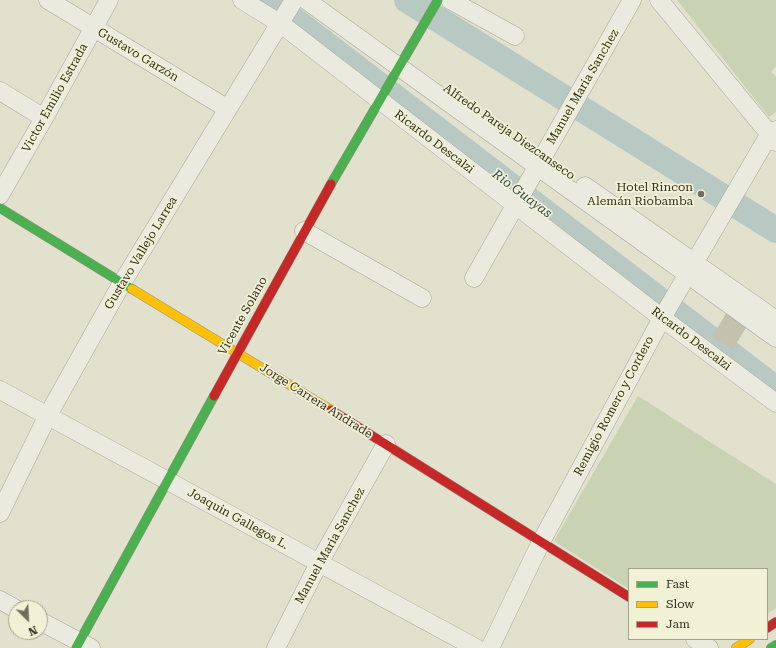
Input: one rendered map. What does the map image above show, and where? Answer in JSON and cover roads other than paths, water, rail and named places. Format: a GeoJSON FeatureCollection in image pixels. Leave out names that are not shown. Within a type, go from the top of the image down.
{"type":"FeatureCollection","features":[{"type":"Feature","properties":{"kind":"street","name":"Gustavo Garzón"},"geometry":{"type":"LineString","coordinates":[[48,0],[228,110]]}},
{"type":"Feature","properties":{"kind":"street","name":"Victor Emilio Estrada"},"geometry":{"type":"LineString","coordinates":[[0,195],[109,0]]}},
{"type":"Feature","properties":{"kind":"street","name":"Ricardo Descalzi"},"geometry":{"type":"LineString","coordinates":[[242,0],[281,24],[662,318],[776,403]]}},
{"type":"Feature","properties":{"kind":"street","name":"Gustavo Vallejo Larrea"},"geometry":{"type":"LineString","coordinates":[[0,513],[48,415],[122,283],[281,24],[294,0]]}},
{"type":"Feature","properties":{"kind":"street"},"geometry":{"type":"LineString","coordinates":[[306,0],[776,338]]}},
{"type":"Feature","properties":{"kind":"street","name":"Alfredo Pareja Diezcanseco"},"geometry":{"type":"LineString","coordinates":[[321,0],[776,320]]}},
{"type":"Feature","properties":{"kind":"street","name":"Vicente Solano"},"geometry":{"type":"LineString","coordinates":[[82,646],[168,480],[237,352],[304,231],[438,0]]}},
{"type":"Feature","properties":{"kind":"street"},"geometry":{"type":"LineString","coordinates":[[450,0],[516,36]]}},
{"type":"Feature","properties":{"kind":"street","name":"Manuel Maria Sanchez"},"geometry":{"type":"LineString","coordinates":[[474,278],[632,0]]}},
{"type":"Feature","properties":{"kind":"street"},"geometry":{"type":"LineString","coordinates":[[659,0],[774,135]]}},
{"type":"Feature","properties":{"kind":"street"},"geometry":{"type":"LineString","coordinates":[[0,91],[44,118]]}},
{"type":"Feature","properties":{"kind":"street","name":"Remigio Romero y Cordero"},"geometry":{"type":"LineString","coordinates":[[490,648],[541,542],[662,318],[774,135]]}},
{"type":"Feature","properties":{"kind":"street","name":"Jorge Carrera Andrade"},"geometry":{"type":"LineString","coordinates":[[0,208],[386,444],[628,596]]}},
{"type":"Feature","properties":{"kind":"street"},"geometry":{"type":"LineString","coordinates":[[304,231],[422,298]]}},
{"type":"Feature","properties":{"kind":"street","name":"Joaquin Gallegos L."},"geometry":{"type":"LineString","coordinates":[[0,390],[476,648]]}},
{"type":"Feature","properties":{"kind":"street","name":"Manuel Maria Sanchez"},"geometry":{"type":"LineString","coordinates":[[276,648],[319,562],[386,444]]}},
{"type":"Feature","properties":{"kind":"street"},"geometry":{"type":"LineString","coordinates":[[48,626],[82,646]]}},
{"type":"Feature","properties":{"kind":"street"},"geometry":{"type":"LineString","coordinates":[[697,640],[709,648]]}},
{"type":"Feature","properties":{"kind":"street"},"geometry":{"type":"LineString","coordinates":[[736,648],[748,640]]}},
{"type":"Feature","properties":{"kind":"street"},"geometry":{"type":"LineString","coordinates":[[771,648],[776,645]]}},
{"type":"Feature","properties":{"kind":"waterway","name":"Rio Guayas"},"geometry":{"type":"LineString","coordinates":[[268,0],[776,389]]}},
{"type":"Feature","properties":{"kind":"waterway","name":"Rio Guayas"},"geometry":{"type":"LineString","coordinates":[[407,0],[776,230]]}},
{"type":"Feature","properties":{"kind":"place","name":"Hotel Rincon Alemán Riobamba"},"geometry":{"type":"Point","coordinates":[701,194]}}]}
